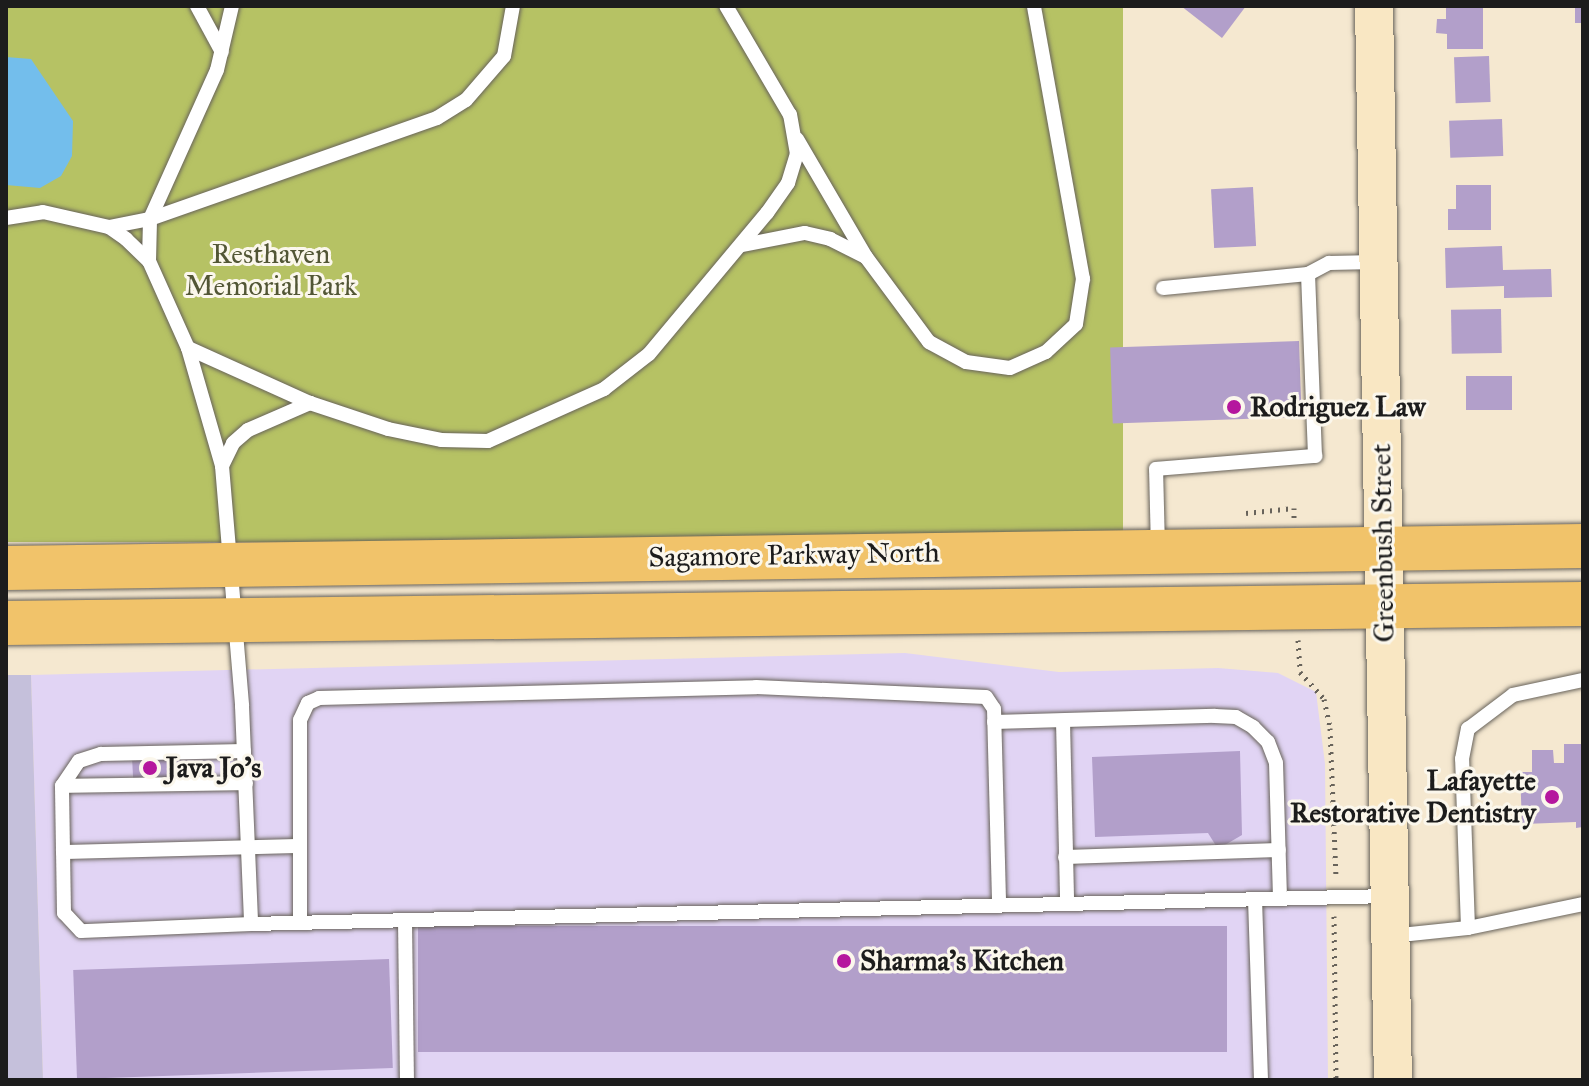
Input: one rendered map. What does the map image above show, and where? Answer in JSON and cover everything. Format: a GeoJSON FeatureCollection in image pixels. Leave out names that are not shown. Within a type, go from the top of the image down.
{"type":"FeatureCollection","features":[{"type":"Feature","properties":{"kind":"main road","name":"Greenbush Street"},"geometry":{"type":"LineString","coordinates":[[1374,6],[1393,1080]]}},
{"type":"Feature","properties":{"kind":"main road","name":"Sagamore Parkway North"},"geometry":{"type":"LineString","coordinates":[[6,568],[1383,546],[1583,546]]}},
{"type":"Feature","properties":{"kind":"main road","name":"Sagamore Parkway North"},"geometry":{"type":"LineString","coordinates":[[6,623],[1583,604]]}},
{"type":"Feature","properties":{"kind":"lane"},"geometry":{"type":"LineString","coordinates":[[197,6],[222,52]]}},
{"type":"Feature","properties":{"kind":"lane"},"geometry":{"type":"LineString","coordinates":[[149,261],[150,219],[222,52],[232,6]]}},
{"type":"Feature","properties":{"kind":"lane"},"geometry":{"type":"LineString","coordinates":[[6,218],[43,212],[109,227],[150,219],[437,118],[466,100],[504,56],[513,6]]}},
{"type":"Feature","properties":{"kind":"lane"},"geometry":{"type":"LineString","coordinates":[[188,348],[310,403],[388,429],[441,440],[488,441],[604,389],[649,354],[743,245],[788,183],[797,154],[790,115],[726,6]]}},
{"type":"Feature","properties":{"kind":"lane"},"geometry":{"type":"LineString","coordinates":[[795,136],[866,257],[929,342],[966,362],[1010,368],[1046,352],[1076,324],[1083,279],[1034,6]]}},
{"type":"Feature","properties":{"kind":"lane"},"geometry":{"type":"LineString","coordinates":[[109,227],[149,261],[188,348],[222,466],[244,751],[251,924]]}},
{"type":"Feature","properties":{"kind":"lane"},"geometry":{"type":"LineString","coordinates":[[743,245],[805,233],[830,239],[866,257]]}},
{"type":"Feature","properties":{"kind":"lane"},"geometry":{"type":"LineString","coordinates":[[1163,288],[1308,274],[1329,263],[1378,262]]}},
{"type":"Feature","properties":{"kind":"lane"},"geometry":{"type":"LineString","coordinates":[[1158,550],[1156,469],[1315,456],[1308,274]]}},
{"type":"Feature","properties":{"kind":"lane"},"geometry":{"type":"LineString","coordinates":[[222,466],[233,443],[248,430],[310,403]]}},
{"type":"Feature","properties":{"kind":"lane"},"geometry":{"type":"LineString","coordinates":[[1468,928],[1462,759],[1468,729],[1491,707],[1513,695],[1583,680]]}},
{"type":"Feature","properties":{"kind":"lane"},"geometry":{"type":"LineString","coordinates":[[300,923],[300,720],[308,703],[319,698],[756,687],[986,697],[994,722],[999,905]]}},
{"type":"Feature","properties":{"kind":"lane"},"geometry":{"type":"LineString","coordinates":[[994,722],[1215,716],[1236,717],[1253,727],[1268,742],[1276,763],[1280,899]]}},
{"type":"Feature","properties":{"kind":"lane"},"geometry":{"type":"LineString","coordinates":[[1063,721],[1067,904]]}},
{"type":"Feature","properties":{"kind":"lane"},"geometry":{"type":"LineString","coordinates":[[244,751],[101,754],[79,761],[62,786],[64,913],[81,931],[251,924],[1390,896]]}},
{"type":"Feature","properties":{"kind":"lane"},"geometry":{"type":"LineString","coordinates":[[62,786],[246,783]]}},
{"type":"Feature","properties":{"kind":"lane"},"geometry":{"type":"LineString","coordinates":[[63,852],[299,846]]}},
{"type":"Feature","properties":{"kind":"lane"},"geometry":{"type":"LineString","coordinates":[[1065,857],[1279,850]]}},
{"type":"Feature","properties":{"kind":"lane"},"geometry":{"type":"LineString","coordinates":[[1255,899],[1261,1080]]}},
{"type":"Feature","properties":{"kind":"lane"},"geometry":{"type":"LineString","coordinates":[[1390,936],[1468,928],[1583,904]]}},
{"type":"Feature","properties":{"kind":"lane"},"geometry":{"type":"LineString","coordinates":[[405,920],[407,1080]]}},
{"type":"Feature","properties":{"kind":"path"},"geometry":{"type":"LineString","coordinates":[[1300,672],[1324,699],[1335,772],[1336,1080]]}},
{"type":"Feature","properties":{"kind":"shaded area"},"geometry":{"type":"Polygon","coordinates":[[[905,653],[1059,672],[1218,668],[1278,673],[1316,692],[1325,764],[1328,1080],[43,1080],[31,675],[905,653]]]}},
{"type":"Feature","properties":{"kind":"shaded area"},"geometry":{"type":"Polygon","coordinates":[[[6,675],[31,675],[43,1080],[6,1080],[6,675]]]}},
{"type":"Feature","properties":{"kind":"green space","name":"Resthaven Memorial Park"},"geometry":{"type":"Polygon","coordinates":[[[6,6],[1123,6],[1123,542],[6,542],[6,6]]]}},
{"type":"Feature","properties":{"kind":"water"},"geometry":{"type":"Polygon","coordinates":[[[6,57],[31,59],[73,121],[72,156],[61,176],[40,188],[6,185],[6,57]]]}},
{"type":"Feature","properties":{"kind":"building"},"geometry":{"type":"Polygon","coordinates":[[[1181,6],[1246,6],[1222,38],[1181,6]]]}},
{"type":"Feature","properties":{"kind":"building"},"geometry":{"type":"Polygon","coordinates":[[[1446,6],[1483,6],[1483,49],[1447,49],[1447,34],[1436,33],[1437,19],[1446,19],[1446,6]]]}},
{"type":"Feature","properties":{"kind":"building"},"geometry":{"type":"Polygon","coordinates":[[[1575,6],[1583,6],[1583,23],[1575,23],[1575,6]]]}},
{"type":"Feature","properties":{"kind":"building"},"geometry":{"type":"Polygon","coordinates":[[[1489,56],[1491,102],[1456,103],[1454,57],[1489,56]]]}},
{"type":"Feature","properties":{"kind":"building"},"geometry":{"type":"Polygon","coordinates":[[[1502,119],[1503,156],[1450,158],[1449,121],[1502,119]]]}},
{"type":"Feature","properties":{"kind":"building"},"geometry":{"type":"Polygon","coordinates":[[[1456,185],[1491,185],[1491,230],[1448,230],[1448,209],[1456,209],[1456,185]]]}},
{"type":"Feature","properties":{"kind":"building"},"geometry":{"type":"Polygon","coordinates":[[[1253,187],[1256,246],[1214,248],[1211,189],[1253,187]]]}},
{"type":"Feature","properties":{"kind":"building"},"geometry":{"type":"Polygon","coordinates":[[[1502,246],[1503,270],[1551,269],[1552,297],[1504,298],[1504,286],[1446,288],[1445,248],[1502,246]]]}},
{"type":"Feature","properties":{"kind":"building"},"geometry":{"type":"Polygon","coordinates":[[[1501,309],[1502,353],[1452,354],[1451,310],[1501,309]]]}},
{"type":"Feature","properties":{"kind":"building"},"geometry":{"type":"Polygon","coordinates":[[[1299,341],[1302,417],[1113,424],[1110,348],[1299,341]]]}},
{"type":"Feature","properties":{"kind":"building"},"geometry":{"type":"Polygon","coordinates":[[[1466,376],[1512,376],[1512,410],[1466,410],[1466,376]]]}},
{"type":"Feature","properties":{"kind":"building","name":"Lafayette Restorative Dentistry"},"geometry":{"type":"Polygon","coordinates":[[[1564,744],[1583,744],[1583,827],[1576,828],[1576,822],[1522,824],[1520,772],[1532,772],[1532,750],[1553,750],[1554,763],[1564,763],[1564,744]]]}},
{"type":"Feature","properties":{"kind":"building"},"geometry":{"type":"Polygon","coordinates":[[[1240,751],[1242,835],[1218,849],[1208,833],[1095,837],[1092,757],[1240,751]]]}},
{"type":"Feature","properties":{"kind":"building","name":"Java Jo's"},"geometry":{"type":"Polygon","coordinates":[[[167,756],[168,778],[133,780],[132,758],[167,756]]]}},
{"type":"Feature","properties":{"kind":"building"},"geometry":{"type":"Polygon","coordinates":[[[418,926],[1227,926],[1227,1052],[418,1052],[418,926]]]}},
{"type":"Feature","properties":{"kind":"building"},"geometry":{"type":"Polygon","coordinates":[[[389,959],[393,1068],[77,1079],[73,970],[389,959]]]}},
{"type":"Feature","properties":{"kind":"place","name":"Rodriguez Law"},"geometry":{"type":"Point","coordinates":[1234,407]}},
{"type":"Feature","properties":{"kind":"place","name":"Java Jo's"},"geometry":{"type":"Point","coordinates":[150,768]}},
{"type":"Feature","properties":{"kind":"place","name":"Lafayette Restorative Dentistry"},"geometry":{"type":"Point","coordinates":[1552,797]}},
{"type":"Feature","properties":{"kind":"place","name":"Sharma's Kitchen"},"geometry":{"type":"Point","coordinates":[844,961]}}]}
